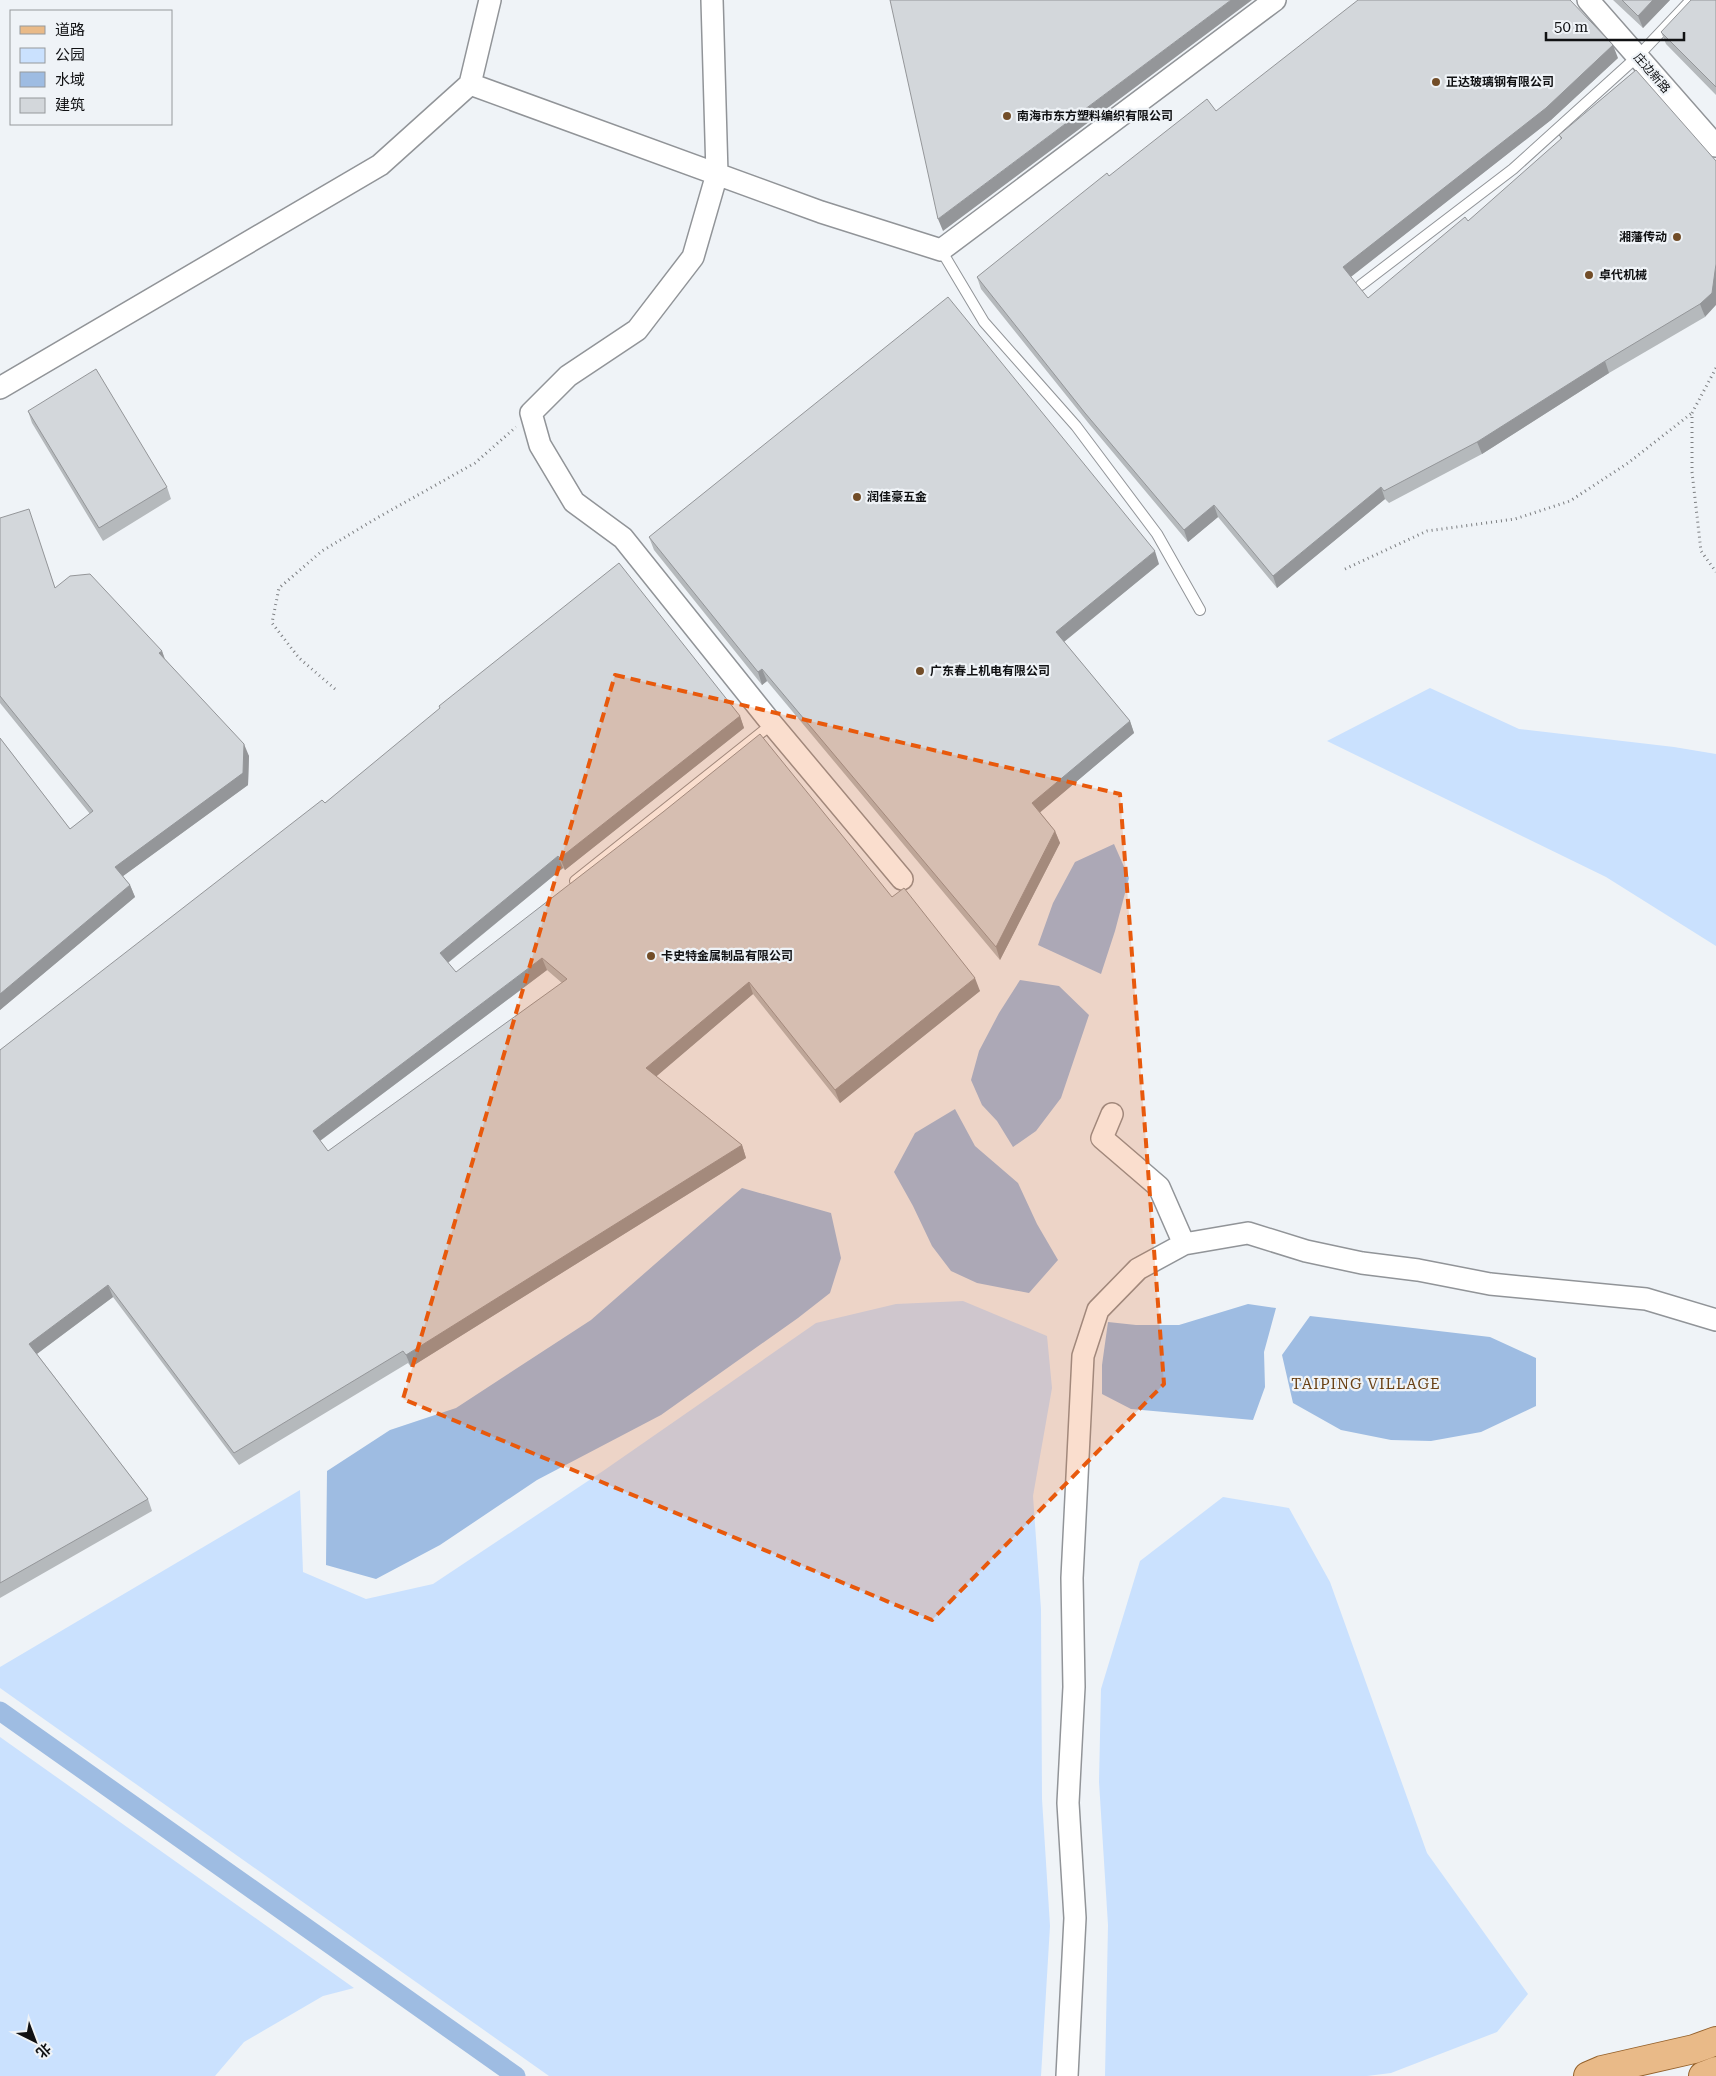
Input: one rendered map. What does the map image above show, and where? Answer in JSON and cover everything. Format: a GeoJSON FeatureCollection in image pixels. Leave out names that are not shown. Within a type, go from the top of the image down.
{"type":"FeatureCollection","features":[{"type":"Feature","properties":{"kind":"main road"},"geometry":{"type":"LineString","coordinates":[[1588,2076],[1602,2070],[1694,2049],[1716,2041]]}},
{"type":"Feature","properties":{"kind":"main road"},"geometry":{"type":"LineString","coordinates":[[1703,2076],[1716,2071]]}},
{"type":"Feature","properties":{"kind":"street"},"geometry":{"type":"LineString","coordinates":[[0,388],[380,165],[470,84],[490,0]]}},
{"type":"Feature","properties":{"kind":"street"},"geometry":{"type":"LineString","coordinates":[[712,0],[716,174],[693,257],[637,330],[568,376],[531,413],[540,445],[574,502],[623,538],[772,724],[902,879]]}},
{"type":"Feature","properties":{"kind":"street"},"geometry":{"type":"LineString","coordinates":[[470,84],[822,212],[941,250],[1275,0]]}},
{"type":"Feature","properties":{"kind":"street","name":"庄边新路"},"geometry":{"type":"LineString","coordinates":[[1588,0],[1716,146]]}},
{"type":"Feature","properties":{"kind":"street"},"geometry":{"type":"LineString","coordinates":[[1112,1114],[1102,1138],[1159,1187],[1184,1244]]}},
{"type":"Feature","properties":{"kind":"street"},"geometry":{"type":"LineString","coordinates":[[1067,2076],[1075,1918],[1068,1803],[1074,1687],[1072,1578],[1083,1356],[1098,1310],[1138,1269],[1184,1244],[1248,1233],[1306,1251],[1362,1263],[1418,1270],[1490,1284],[1646,1299],[1716,1320]]}},
{"type":"Feature","properties":{"kind":"lane"},"geometry":{"type":"LineString","coordinates":[[1361,285],[1513,169],[1638,56],[1691,0]]}},
{"type":"Feature","properties":{"kind":"lane"},"geometry":{"type":"LineString","coordinates":[[941,250],[984,322],[1076,426],[1156,534],[1200,610]]}},
{"type":"Feature","properties":{"kind":"lane"},"geometry":{"type":"LineString","coordinates":[[566,888],[772,724]]}},
{"type":"Feature","properties":{"kind":"path"},"geometry":{"type":"LineString","coordinates":[[1345,569],[1427,531],[1515,519],[1570,501],[1628,463],[1692,414],[1716,368]]}},
{"type":"Feature","properties":{"kind":"path"},"geometry":{"type":"LineString","coordinates":[[335,690],[300,658],[272,623],[279,588],[322,551],[475,463],[531,413]]}},
{"type":"Feature","properties":{"kind":"path"},"geometry":{"type":"LineString","coordinates":[[1692,414],[1692,472],[1701,551],[1716,572]]}},
{"type":"Feature","properties":{"kind":"highlighted area"},"geometry":{"type":"Polygon","coordinates":[[[615,675],[1120,794],[1164,1384],[932,1620],[403,1399],[615,675]]]}},
{"type":"Feature","properties":{"kind":"green space"},"geometry":{"type":"Polygon","coordinates":[[[1430,688],[1519,729],[1674,747],[1716,754],[1716,946],[1606,877],[1327,741],[1430,688]]]}},
{"type":"Feature","properties":{"kind":"green space"},"geometry":{"type":"Polygon","coordinates":[[[963,1301],[1047,1336],[1052,1388],[1033,1496],[1041,1609],[1042,1799],[1050,1926],[1041,2076],[549,2076],[0,1688],[0,1667],[300,1490],[303,1572],[366,1599],[433,1584],[603,1471],[816,1323],[896,1304],[963,1301]]]}},
{"type":"Feature","properties":{"kind":"green space"},"geometry":{"type":"Polygon","coordinates":[[[1223,1497],[1289,1508],[1330,1582],[1427,1853],[1528,1994],[1497,2032],[1391,2073],[1367,2076],[1105,2076],[1108,1925],[1099,1782],[1101,1689],[1140,1561],[1223,1497]]]}},
{"type":"Feature","properties":{"kind":"green space"},"geometry":{"type":"Polygon","coordinates":[[[0,1737],[354,1988],[323,1996],[244,2042],[215,2076],[0,2076],[0,1737]]]}},
{"type":"Feature","properties":{"kind":"water"},"geometry":{"type":"Polygon","coordinates":[[[1114,844],[1129,878],[1101,974],[1038,945],[1053,903],[1075,862],[1114,844]]]}},
{"type":"Feature","properties":{"kind":"water"},"geometry":{"type":"Polygon","coordinates":[[[1020,980],[1059,986],[1089,1015],[1061,1098],[1036,1131],[1013,1147],[997,1121],[982,1105],[971,1080],[979,1051],[999,1013],[1020,980]]]}},
{"type":"Feature","properties":{"kind":"water"},"geometry":{"type":"Polygon","coordinates":[[[955,1109],[975,1146],[1018,1183],[1037,1224],[1058,1260],[1029,1293],[977,1283],[951,1271],[932,1246],[894,1172],[915,1133],[955,1109]]]}},
{"type":"Feature","properties":{"kind":"water"},"geometry":{"type":"Polygon","coordinates":[[[742,1188],[831,1213],[841,1258],[830,1293],[798,1318],[661,1415],[537,1480],[440,1545],[376,1579],[326,1565],[327,1471],[390,1430],[456,1408],[591,1320],[742,1188]]]}},
{"type":"Feature","properties":{"kind":"water"},"geometry":{"type":"Polygon","coordinates":[[[1248,1304],[1276,1308],[1264,1352],[1265,1387],[1253,1420],[1131,1409],[1102,1394],[1102,1365],[1108,1322],[1136,1325],[1179,1325],[1248,1304]]]}},
{"type":"Feature","properties":{"kind":"water"},"geometry":{"type":"Polygon","coordinates":[[[1310,1316],[1490,1337],[1536,1358],[1536,1406],[1481,1432],[1431,1441],[1391,1440],[1341,1430],[1293,1403],[1282,1355],[1310,1316]]]}},
{"type":"Feature","properties":{"kind":"building","name":"南海市东方塑料编织有限公司"},"geometry":{"type":"Polygon","coordinates":[[[890,0],[1231,0],[938,219],[890,0]]]}},
{"type":"Feature","properties":{"kind":"building"},"geometry":{"type":"Polygon","coordinates":[[[1358,0],[1570,0],[1613,45],[1546,108],[1343,267],[1368,298],[1465,217],[1468,221],[1562,138],[1559,135],[1636,70],[1716,161],[1716,264],[1712,293],[1700,304],[1605,361],[1477,442],[1384,491],[1381,487],[1273,576],[1214,505],[1184,530],[1085,413],[977,277],[1107,173],[1109,176],[1207,99],[1216,111],[1358,0]]]}},
{"type":"Feature","properties":{"kind":"building"},"geometry":{"type":"Polygon","coordinates":[[[1622,0],[1653,0],[1638,16],[1622,0]]]}},
{"type":"Feature","properties":{"kind":"building"},"geometry":{"type":"Polygon","coordinates":[[[1691,0],[1716,0],[1716,87],[1661,32],[1691,0]]]}},
{"type":"Feature","properties":{"kind":"building"},"geometry":{"type":"Polygon","coordinates":[[[948,297],[1155,551],[1056,632],[1130,721],[1032,803],[1055,831],[996,947],[762,669],[758,672],[649,537],[948,297]]]}},
{"type":"Feature","properties":{"kind":"building"},"geometry":{"type":"Polygon","coordinates":[[[96,369],[167,487],[99,528],[28,411],[96,369]]]}},
{"type":"Feature","properties":{"kind":"building"},"geometry":{"type":"Polygon","coordinates":[[[29,509],[55,588],[70,576],[90,574],[162,651],[159,653],[244,744],[243,773],[115,867],[130,885],[0,994],[0,738],[70,829],[93,811],[0,696],[0,518],[29,509]]]}},
{"type":"Feature","properties":{"kind":"building"},"geometry":{"type":"Polygon","coordinates":[[[619,563],[740,716],[560,858],[558,856],[440,953],[456,972],[663,812],[760,734],[892,897],[904,888],[975,978],[835,1090],[749,982],[646,1068],[742,1145],[406,1355],[403,1351],[234,1453],[108,1285],[29,1344],[148,1499],[0,1583],[0,1050],[322,800],[325,803],[440,708],[439,706],[619,563]],[[542,958],[313,1131],[328,1151],[567,979],[542,958]]]}},
{"type":"Feature","properties":{"kind":"waterway"},"geometry":{"type":"LineString","coordinates":[[0,1711],[516,2076]]}},
{"type":"Feature","properties":{"kind":"place","name":"正达玻璃钢有限公司"},"geometry":{"type":"Point","coordinates":[1436,82]}},
{"type":"Feature","properties":{"kind":"place","name":"南海市东方塑料编织有限公司"},"geometry":{"type":"Point","coordinates":[1007,116]}},
{"type":"Feature","properties":{"kind":"place","name":"湘藩传动"},"geometry":{"type":"Point","coordinates":[1677,237]}},
{"type":"Feature","properties":{"kind":"place","name":"卓代机械"},"geometry":{"type":"Point","coordinates":[1589,275]}},
{"type":"Feature","properties":{"kind":"place","name":"润佳豪五金"},"geometry":{"type":"Point","coordinates":[857,497]}},
{"type":"Feature","properties":{"kind":"place","name":"广东春上机电有限公司"},"geometry":{"type":"Point","coordinates":[920,671]}},
{"type":"Feature","properties":{"kind":"place","name":"卡史特金属制品有限公司"},"geometry":{"type":"Point","coordinates":[651,956]}},
{"type":"Feature","properties":{"kind":"district","name":"TAIPING VILLAGE"},"geometry":{"type":"Point","coordinates":[1366,1384]}}]}
